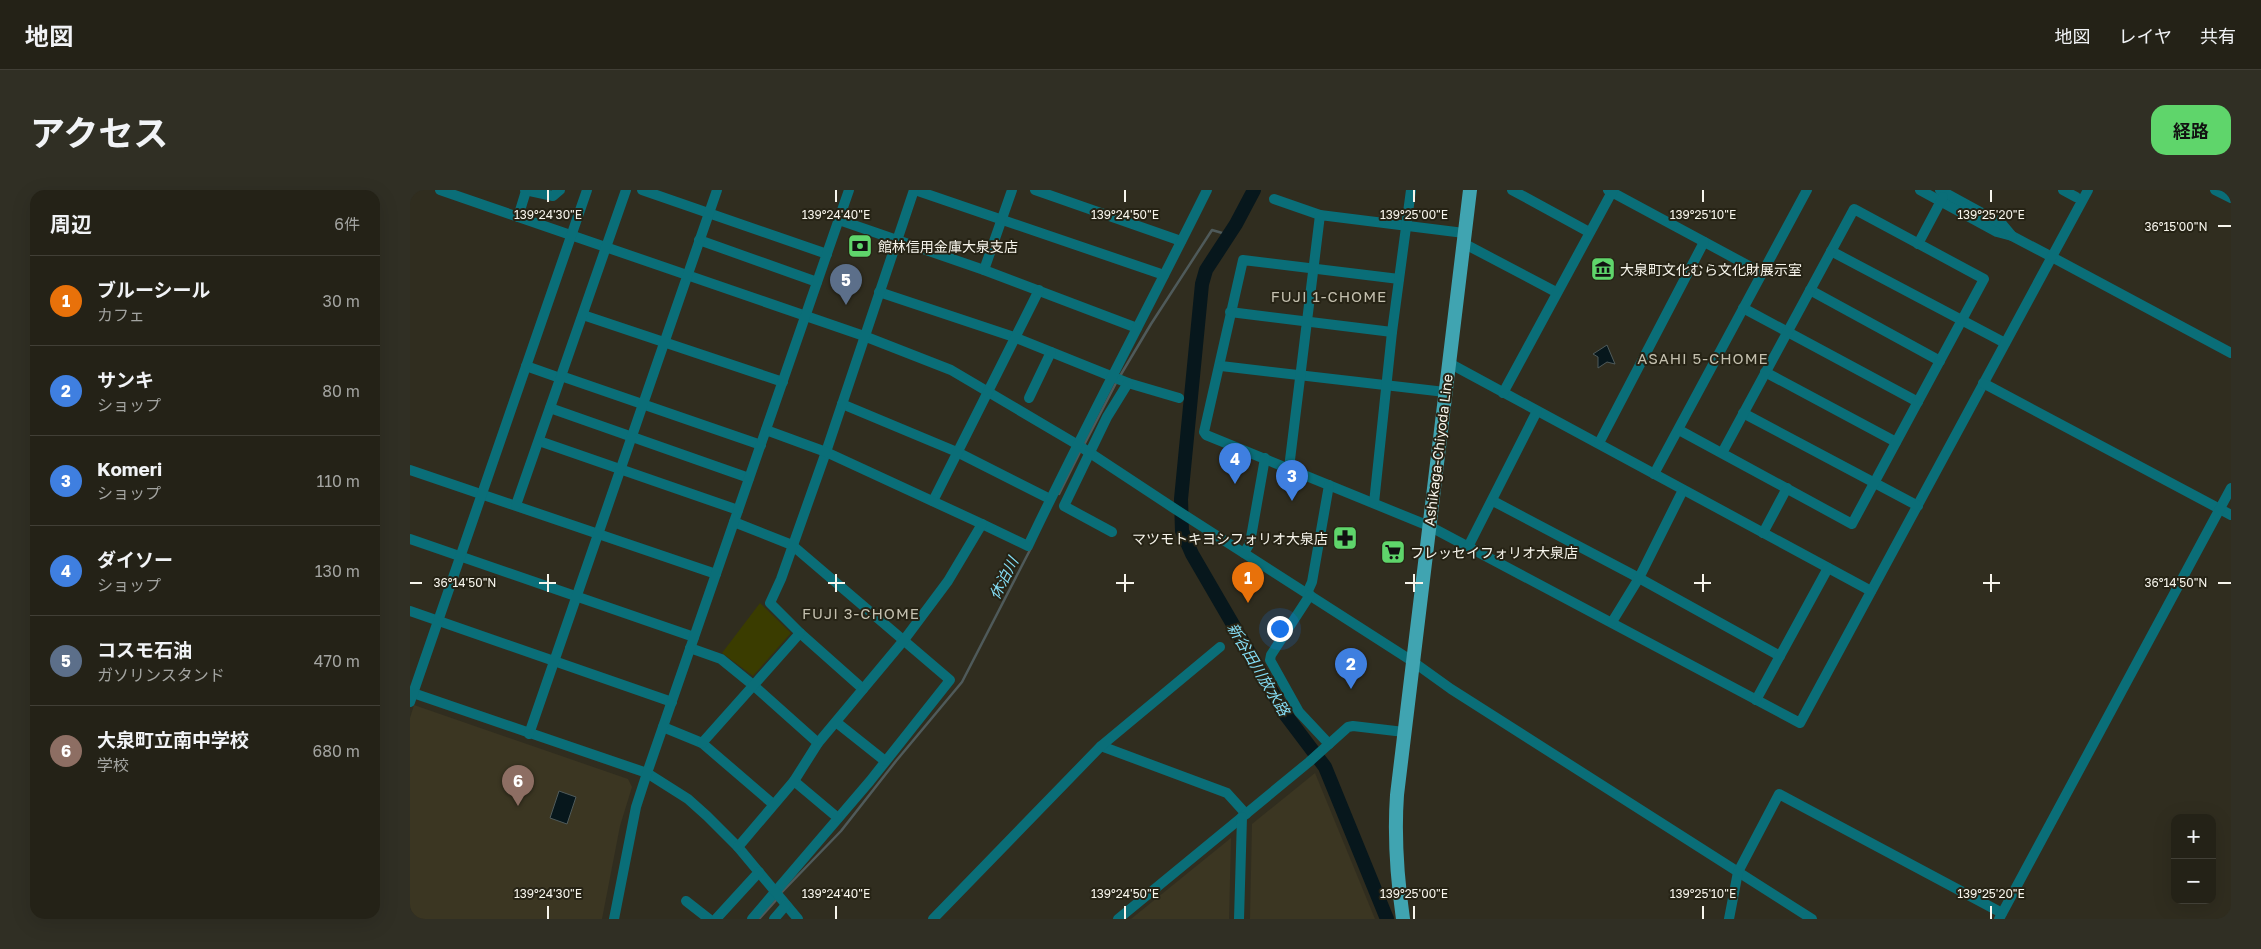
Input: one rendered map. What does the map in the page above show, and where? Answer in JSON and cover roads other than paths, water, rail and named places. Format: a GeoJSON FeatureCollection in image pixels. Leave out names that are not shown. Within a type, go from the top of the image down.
{"type":"FeatureCollection","features":[{"type":"Feature","properties":{"kind":"main road","name":"Ashikaga-Chiyoda Line"},"geometry":{"type":"LineString","coordinates":[[1403,919],[1397,881],[1395,825],[1412,661],[1470,190]]}},
{"type":"Feature","properties":{"kind":"street"},"geometry":{"type":"LineString","coordinates":[[440,190],[806,315],[951,370],[1083,448],[1172,508],[1309,594],[1451,688],[1812,919]]}},
{"type":"Feature","properties":{"kind":"street"},"geometry":{"type":"LineString","coordinates":[[518,217],[526,190],[553,196],[560,190]]}},
{"type":"Feature","properties":{"kind":"street"},"geometry":{"type":"LineString","coordinates":[[587,190],[411,696],[647,774],[688,799],[738,847],[798,919]]}},
{"type":"Feature","properties":{"kind":"street"},"geometry":{"type":"LineString","coordinates":[[516,505],[626,190]]}},
{"type":"Feature","properties":{"kind":"street"},"geometry":{"type":"LineString","coordinates":[[642,190],[827,254]]}},
{"type":"Feature","properties":{"kind":"street"},"geometry":{"type":"LineString","coordinates":[[529,734],[717,190]]}},
{"type":"Feature","properties":{"kind":"street"},"geometry":{"type":"LineString","coordinates":[[863,689],[800,633],[770,603],[781,579],[826,452],[915,190],[1164,276]]}},
{"type":"Feature","properties":{"kind":"street"},"geometry":{"type":"LineString","coordinates":[[984,270],[1012,190]]}},
{"type":"Feature","properties":{"kind":"street"},"geometry":{"type":"LineString","coordinates":[[1035,190],[1182,241]]}},
{"type":"Feature","properties":{"kind":"street"},"geometry":{"type":"LineString","coordinates":[[1112,532],[1064,506],[1083,448],[1114,376],[1207,190]]}},
{"type":"Feature","properties":{"kind":"street"},"geometry":{"type":"LineString","coordinates":[[1374,503],[1392,332],[1411,190]]}},
{"type":"Feature","properties":{"kind":"street"},"geometry":{"type":"LineString","coordinates":[[1512,190],[1589,232]]}},
{"type":"Feature","properties":{"kind":"street"},"geometry":{"type":"LineString","coordinates":[[1654,474],[1807,190]]}},
{"type":"Feature","properties":{"kind":"street"},"geometry":{"type":"LineString","coordinates":[[1920,190],[1944,194],[1997,232],[2012,236],[2231,353]]}},
{"type":"Feature","properties":{"kind":"street"},"geometry":{"type":"LineString","coordinates":[[2063,190],[2076,197]]}},
{"type":"Feature","properties":{"kind":"street"},"geometry":{"type":"LineString","coordinates":[[1399,279],[1243,260],[1204,432],[1206,435],[1429,526],[1469,545],[1800,722],[2088,190]]}},
{"type":"Feature","properties":{"kind":"street"},"geometry":{"type":"LineString","coordinates":[[2215,190],[2231,198]]}},
{"type":"Feature","properties":{"kind":"street"},"geometry":{"type":"LineString","coordinates":[[614,919],[636,807],[839,220],[845,191]]}},
{"type":"Feature","properties":{"kind":"street"},"geometry":{"type":"LineString","coordinates":[[1502,393],[1611,191],[1762,273]]}},
{"type":"Feature","properties":{"kind":"street"},"geometry":{"type":"LineString","coordinates":[[1918,244],[1944,194]]}},
{"type":"Feature","properties":{"kind":"street"},"geometry":{"type":"LineString","coordinates":[[1274,199],[1320,215],[1406,226],[1464,238],[1556,292]]}},
{"type":"Feature","properties":{"kind":"street"},"geometry":{"type":"LineString","coordinates":[[1679,430],[1852,524],[1984,279],[1854,209],[1722,453]]}},
{"type":"Feature","properties":{"kind":"street"},"geometry":{"type":"LineString","coordinates":[[1289,468],[1320,215]]}},
{"type":"Feature","properties":{"kind":"street"},"geometry":{"type":"LineString","coordinates":[[839,220],[984,270],[1137,328]]}},
{"type":"Feature","properties":{"kind":"street"},"geometry":{"type":"LineString","coordinates":[[699,240],[817,282]]}},
{"type":"Feature","properties":{"kind":"street"},"geometry":{"type":"LineString","coordinates":[[1599,443],[1704,242]]}},
{"type":"Feature","properties":{"kind":"street"},"geometry":{"type":"LineString","coordinates":[[1831,251],[2005,343]]}},
{"type":"Feature","properties":{"kind":"street"},"geometry":{"type":"LineString","coordinates":[[933,501],[986,391],[1039,290]]}},
{"type":"Feature","properties":{"kind":"street"},"geometry":{"type":"LineString","coordinates":[[1810,290],[1940,360]]}},
{"type":"Feature","properties":{"kind":"street"},"geometry":{"type":"LineString","coordinates":[[879,292],[1014,337],[1128,383],[1178,398]]}},
{"type":"Feature","properties":{"kind":"street"},"geometry":{"type":"LineString","coordinates":[[1743,308],[1918,402]]}},
{"type":"Feature","properties":{"kind":"street"},"geometry":{"type":"LineString","coordinates":[[1230,312],[1392,332]]}},
{"type":"Feature","properties":{"kind":"street"},"geometry":{"type":"LineString","coordinates":[[582,315],[782,382]]}},
{"type":"Feature","properties":{"kind":"street"},"geometry":{"type":"LineString","coordinates":[[1029,398],[1051,352]]}},
{"type":"Feature","properties":{"kind":"street"},"geometry":{"type":"LineString","coordinates":[[1449,363],[1871,591]]}},
{"type":"Feature","properties":{"kind":"street"},"geometry":{"type":"LineString","coordinates":[[526,366],[761,445]]}},
{"type":"Feature","properties":{"kind":"street"},"geometry":{"type":"LineString","coordinates":[[1221,366],[1446,392]]}},
{"type":"Feature","properties":{"kind":"street"},"geometry":{"type":"LineString","coordinates":[[1765,372],[1896,442]]}},
{"type":"Feature","properties":{"kind":"street"},"geometry":{"type":"LineString","coordinates":[[766,430],[826,452],[1028,546],[1050,499],[1083,448],[1107,417],[1128,383]]}},
{"type":"Feature","properties":{"kind":"street"},"geometry":{"type":"LineString","coordinates":[[1984,383],[2231,516]]}},
{"type":"Feature","properties":{"kind":"street"},"geometry":{"type":"LineString","coordinates":[[842,404],[957,452],[1050,499]]}},
{"type":"Feature","properties":{"kind":"street"},"geometry":{"type":"LineString","coordinates":[[550,408],[749,478]]}},
{"type":"Feature","properties":{"kind":"street"},"geometry":{"type":"LineString","coordinates":[[1469,545],[1537,411]]}},
{"type":"Feature","properties":{"kind":"street"},"geometry":{"type":"LineString","coordinates":[[1743,413],[1918,506]]}},
{"type":"Feature","properties":{"kind":"street"},"geometry":{"type":"LineString","coordinates":[[539,441],[738,510]]}},
{"type":"Feature","properties":{"kind":"street"},"geometry":{"type":"LineString","coordinates":[[1244,553],[1250,542],[1265,458]]}},
{"type":"Feature","properties":{"kind":"street"},"geometry":{"type":"LineString","coordinates":[[410,470],[716,574]]}},
{"type":"Feature","properties":{"kind":"street"},"geometry":{"type":"LineString","coordinates":[[1329,485],[1309,594],[1270,655],[1270,660],[1299,712],[1329,744]]}},
{"type":"Feature","properties":{"kind":"street"},"geometry":{"type":"LineString","coordinates":[[1763,533],[1786,488]]}},
{"type":"Feature","properties":{"kind":"street"},"geometry":{"type":"LineString","coordinates":[[1729,919],[1738,872],[1779,794],[2000,916],[2231,488]]}},
{"type":"Feature","properties":{"kind":"street"},"geometry":{"type":"LineString","coordinates":[[1612,622],[1639,578],[1683,490]]}},
{"type":"Feature","properties":{"kind":"street"},"geometry":{"type":"LineString","coordinates":[[1493,501],[1639,578],[1780,656]]}},
{"type":"Feature","properties":{"kind":"street"},"geometry":{"type":"LineString","coordinates":[[734,522],[792,544],[950,680],[838,818],[781,899],[774,919]]}},
{"type":"Feature","properties":{"kind":"street"},"geometry":{"type":"LineString","coordinates":[[738,847],[773,804],[794,782],[818,743],[904,640],[948,581],[982,524]]}},
{"type":"Feature","properties":{"kind":"street"},"geometry":{"type":"LineString","coordinates":[[410,539],[694,637]]}},
{"type":"Feature","properties":{"kind":"street"},"geometry":{"type":"LineString","coordinates":[[1756,700],[1828,568]]}},
{"type":"Feature","properties":{"kind":"street"},"geometry":{"type":"LineString","coordinates":[[410,611],[672,702]]}},
{"type":"Feature","properties":{"kind":"street"},"geometry":{"type":"LineString","coordinates":[[702,743],[800,633]]}},
{"type":"Feature","properties":{"kind":"street"},"geometry":{"type":"LineString","coordinates":[[690,648],[720,659],[753,685],[818,743]]}},
{"type":"Feature","properties":{"kind":"street"},"geometry":{"type":"LineString","coordinates":[[933,919],[1101,746],[1220,648]]}},
{"type":"Feature","properties":{"kind":"street"},"geometry":{"type":"LineString","coordinates":[[836,722],[885,761]]}},
{"type":"Feature","properties":{"kind":"street"},"geometry":{"type":"LineString","coordinates":[[663,727],[702,743],[773,804]]}},
{"type":"Feature","properties":{"kind":"street"},"geometry":{"type":"LineString","coordinates":[[1118,919],[1309,762],[1348,727],[1404,732]]}},
{"type":"Feature","properties":{"kind":"street"},"geometry":{"type":"LineString","coordinates":[[1101,746],[1227,793],[1244,815],[1239,919]]}},
{"type":"Feature","properties":{"kind":"street"},"geometry":{"type":"LineString","coordinates":[[794,782],[838,818]]}},
{"type":"Feature","properties":{"kind":"street"},"geometry":{"type":"LineString","coordinates":[[716,919],[759,872]]}},
{"type":"Feature","properties":{"kind":"street"},"geometry":{"type":"LineString","coordinates":[[752,919],[781,899]]}},
{"type":"Feature","properties":{"kind":"street"},"geometry":{"type":"LineString","coordinates":[[686,901],[709,919]]}},
{"type":"Feature","properties":{"kind":"waterway","name":"新谷田川放水路"},"geometry":{"type":"LineString","coordinates":[[1254,190],[1236,224],[1206,270],[1202,284],[1181,499],[1182,531],[1192,554],[1285,714],[1325,767],[1387,919]]}},
{"type":"Feature","properties":{"kind":"waterway","name":"休泊川"},"geometry":{"type":"LineString","coordinates":[[1120,376],[1212,230],[1229,235]]}},
{"type":"Feature","properties":{"kind":"waterway","name":"休泊川"},"geometry":{"type":"LineString","coordinates":[[1084,445],[1117,381]]}},
{"type":"Feature","properties":{"kind":"waterway","name":"休泊川"},"geometry":{"type":"LineString","coordinates":[[1059,494],[1081,450]]}},
{"type":"Feature","properties":{"kind":"waterway","name":"休泊川"},"geometry":{"type":"LineString","coordinates":[[781,893],[841,831],[962,682],[1031,548]]}},
{"type":"Feature","properties":{"kind":"waterway","name":"休泊川"},"geometry":{"type":"LineString","coordinates":[[759,919],[778,898]]}},
{"type":"Feature","properties":{"kind":"place","name":"館林信用金庫大泉支店"},"geometry":{"type":"Point","coordinates":[860,246]}},
{"type":"Feature","properties":{"kind":"place","name":"大泉町文化むら文化財展示室"},"geometry":{"type":"Point","coordinates":[1603,269]}},
{"type":"Feature","properties":{"kind":"place","name":"コスモ石油"},"geometry":{"type":"Point","coordinates":[846,305]}},
{"type":"Feature","properties":{"kind":"place","name":"ダイソー"},"geometry":{"type":"Point","coordinates":[1235,484]}},
{"type":"Feature","properties":{"kind":"place","name":"Komeri"},"geometry":{"type":"Point","coordinates":[1292,501]}},
{"type":"Feature","properties":{"kind":"place","name":"マツモトキヨシフォリオ大泉店"},"geometry":{"type":"Point","coordinates":[1345,538]}},
{"type":"Feature","properties":{"kind":"place","name":"フレッセイフォリオ大泉店"},"geometry":{"type":"Point","coordinates":[1393,552]}},
{"type":"Feature","properties":{"kind":"place","name":"ブルーシール"},"geometry":{"type":"Point","coordinates":[1248,603]}},
{"type":"Feature","properties":{"kind":"place","name":"サンキ"},"geometry":{"type":"Point","coordinates":[1351,689]}},
{"type":"Feature","properties":{"kind":"place","name":"大泉町立南中学校"},"geometry":{"type":"Point","coordinates":[518,806]}},
{"type":"Feature","properties":{"kind":"district","name":"FUJI 1-CHOME"},"geometry":{"type":"Point","coordinates":[1329,296]}},
{"type":"Feature","properties":{"kind":"district","name":"ASAHI 5-CHOME"},"geometry":{"type":"Point","coordinates":[1703,358]}},
{"type":"Feature","properties":{"kind":"district","name":"FUJI 3-CHOME"},"geometry":{"type":"Point","coordinates":[861,613]}}]}
